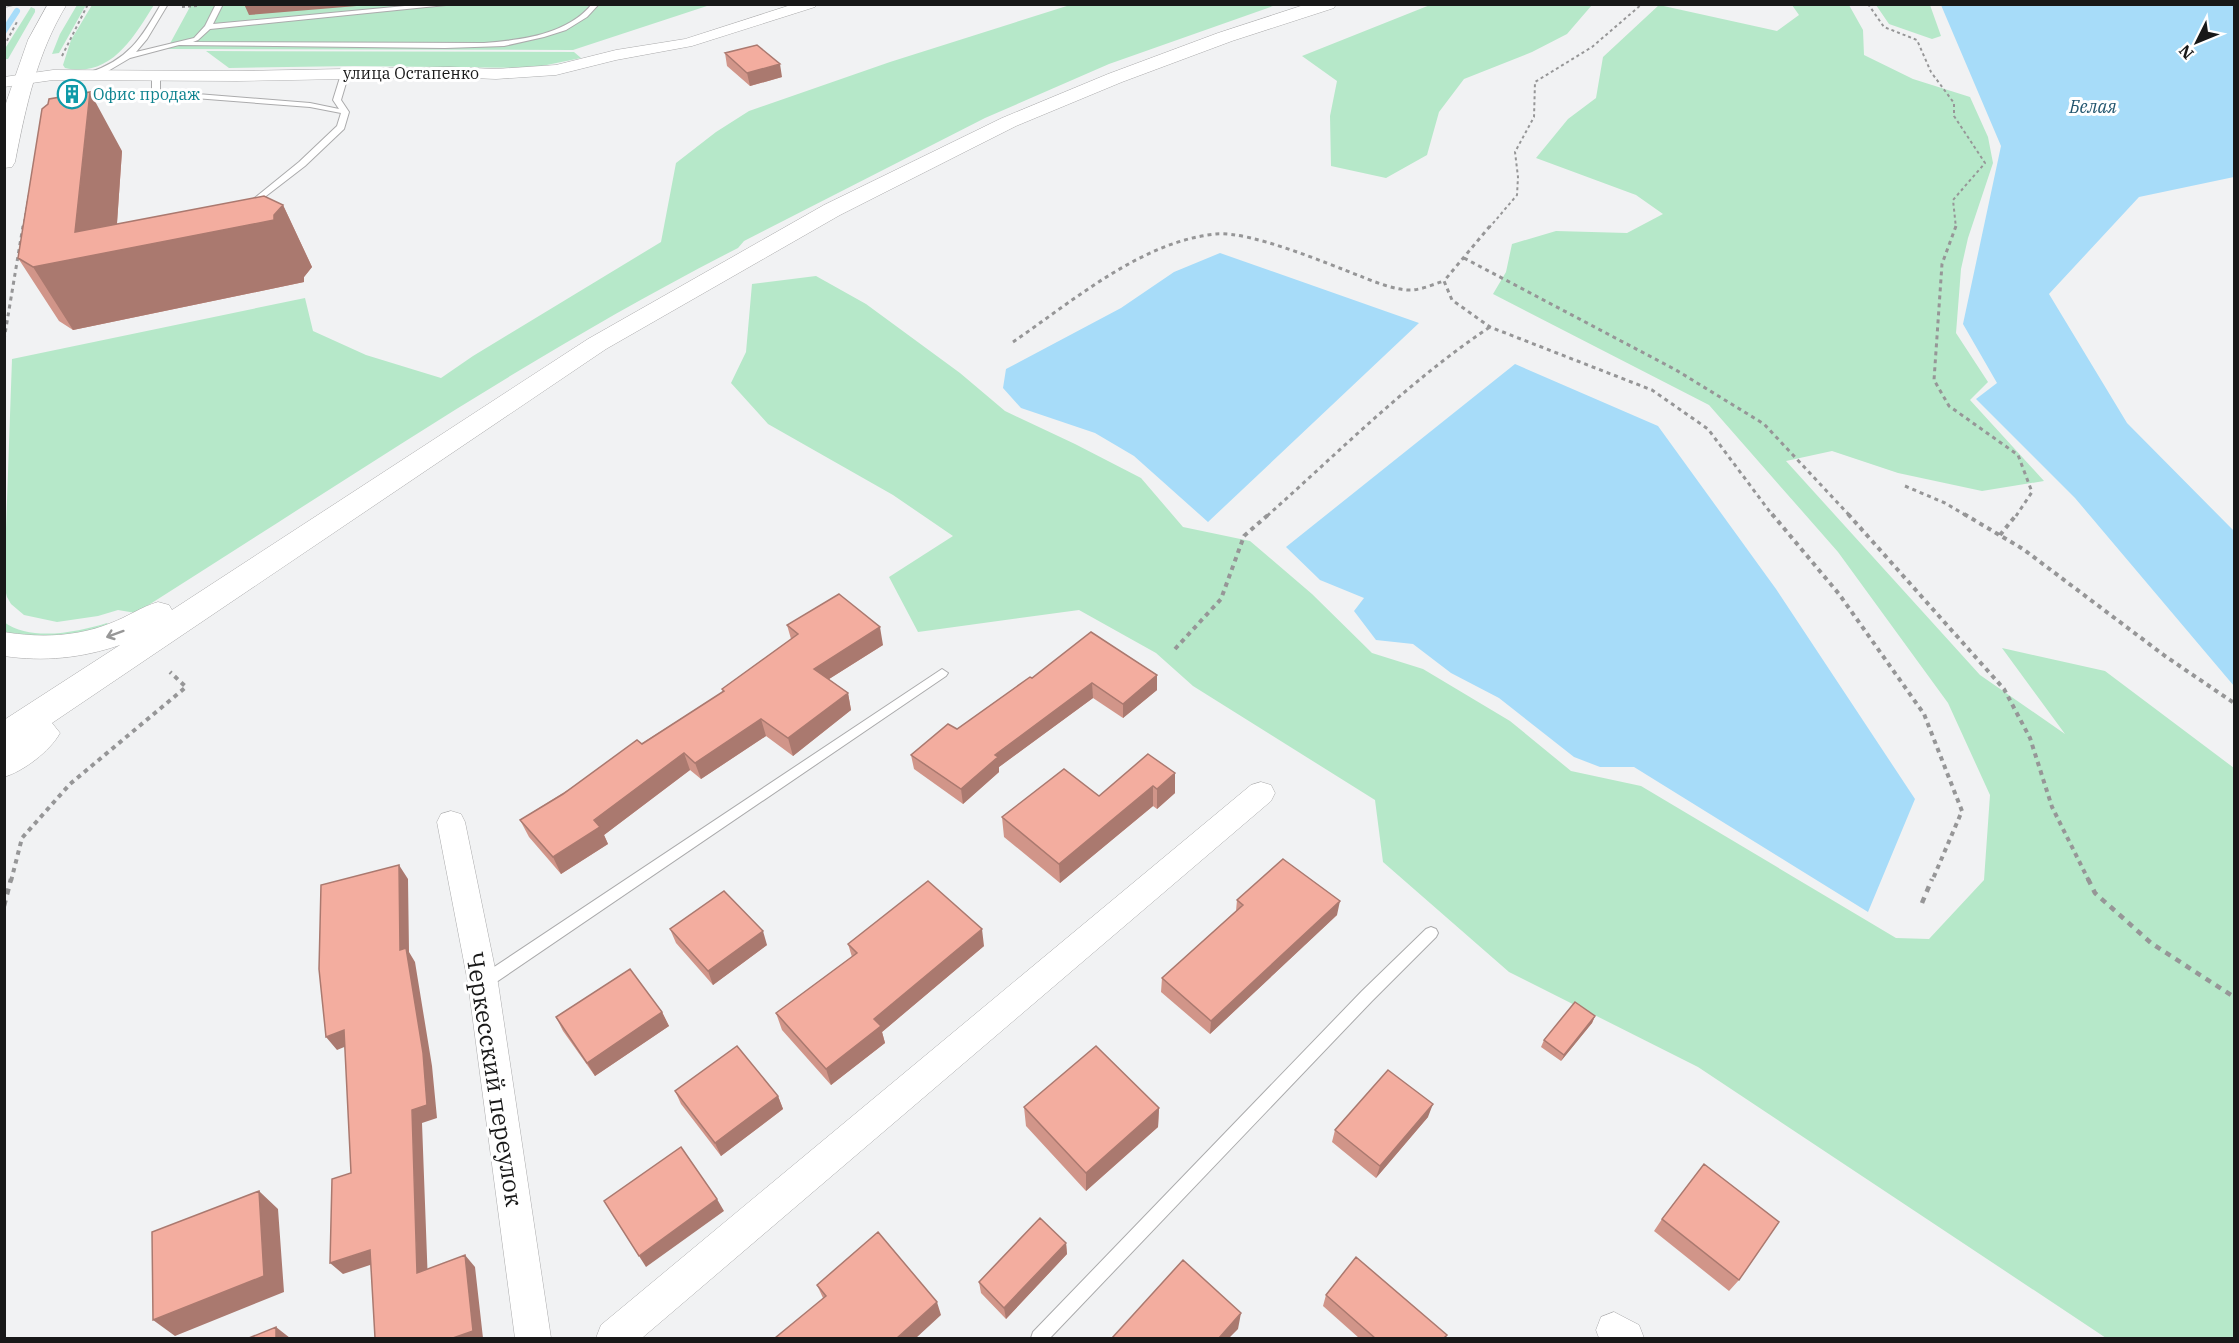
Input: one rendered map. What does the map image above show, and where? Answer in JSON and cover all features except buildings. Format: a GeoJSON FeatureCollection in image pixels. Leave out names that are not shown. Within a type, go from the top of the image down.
{"type":"FeatureCollection","features":[{"type":"Feature","properties":{"kind":"main road"},"geometry":{"type":"LineString","coordinates":[[4,162],[18,96],[14,80],[33,52],[58,4]]}},
{"type":"Feature","properties":{"kind":"main road"},"geometry":{"type":"LineString","coordinates":[[4,644],[50,648],[80,644],[115,635],[149,619],[471,411],[597,344],[832,210],[1009,122],[1115,78],[1225,37],[1327,4]]}},
{"type":"Feature","properties":{"kind":"main road"},"geometry":{"type":"LineString","coordinates":[[4,738],[597,344]]}},
{"type":"Feature","properties":{"kind":"main road"},"geometry":{"type":"LineString","coordinates":[[4,764],[54,725],[493,425],[597,344]]}},
{"type":"Feature","properties":{"kind":"street","name":"улица Остапенко"},"geometry":{"type":"LineString","coordinates":[[14,80],[52,75],[496,74],[556,70],[616,55],[687,43],[810,4]]}},
{"type":"Feature","properties":{"kind":"street"},"geometry":{"type":"LineString","coordinates":[[614,1338],[1261,793]]}},
{"type":"Feature","properties":{"kind":"street","name":"Черкесский переулок"},"geometry":{"type":"LineString","coordinates":[[451,822],[483,983],[533,1338]]}},
{"type":"Feature","properties":{"kind":"lane"},"geometry":{"type":"LineString","coordinates":[[4,5],[14,4]]}},
{"type":"Feature","properties":{"kind":"lane"},"geometry":{"type":"LineString","coordinates":[[129,56],[196,39],[208,27],[220,4]]}},
{"type":"Feature","properties":{"kind":"lane"},"geometry":{"type":"LineString","coordinates":[[208,27],[453,4]]}},
{"type":"Feature","properties":{"kind":"lane"},"geometry":{"type":"LineString","coordinates":[[182,44],[492,44],[543,36],[562,29],[577,21],[596,4]]}},
{"type":"Feature","properties":{"kind":"lane"},"geometry":{"type":"LineString","coordinates":[[91,75],[129,56],[141,45],[164,6]]}},
{"type":"Feature","properties":{"kind":"lane"},"geometry":{"type":"LineString","coordinates":[[238,216],[302,164],[341,127],[345,112],[338,100],[345,73]]}},
{"type":"Feature","properties":{"kind":"lane"},"geometry":{"type":"LineString","coordinates":[[156,75],[156,93],[310,105],[345,112]]}},
{"type":"Feature","properties":{"kind":"lane"},"geometry":{"type":"LineString","coordinates":[[483,983],[942,673]]}},
{"type":"Feature","properties":{"kind":"lane"},"geometry":{"type":"LineString","coordinates":[[1039,1338],[1367,996],[1431,933]]}},
{"type":"Feature","properties":{"kind":"path"},"geometry":{"type":"LineString","coordinates":[[61,62],[73,30],[88,4]]}},
{"type":"Feature","properties":{"kind":"path"},"geometry":{"type":"LineString","coordinates":[[1013,342],[1131,262],[1171,243],[1218,234],[1257,241],[1301,254],[1376,282],[1412,290],[1444,281],[1517,195],[1518,177],[1515,152],[1534,117],[1535,82],[1588,50],[1623,24],[1642,4]]}},
{"type":"Feature","properties":{"kind":"path"},"geometry":{"type":"LineString","coordinates":[[1868,4],[1884,27],[1917,40],[1926,62],[1954,103],[1954,116],[1985,163],[1953,200],[1956,230],[1942,264],[1934,380],[1950,405],[2018,455],[2032,492],[2015,518],[2000,535]]}},
{"type":"Feature","properties":{"kind":"path"},"geometry":{"type":"LineString","coordinates":[[164,6],[199,6]]}},
{"type":"Feature","properties":{"kind":"path"},"geometry":{"type":"LineString","coordinates":[[4,46],[21,16]]}},
{"type":"Feature","properties":{"kind":"path"},"geometry":{"type":"LineString","coordinates":[[4,340],[30,185]]}},
{"type":"Feature","properties":{"kind":"path"},"geometry":{"type":"LineString","coordinates":[[1464,258],[1676,370],[1764,424],[1901,571],[2004,689],[2030,738],[2052,807],[2095,893],[2151,943],[2235,998]]}},
{"type":"Feature","properties":{"kind":"path"},"geometry":{"type":"LineString","coordinates":[[1444,281],[1452,300],[1490,327],[1652,390],[1708,429],[1757,497],[1839,594],[1924,714],[1962,811],[1922,903]]}},
{"type":"Feature","properties":{"kind":"path"},"geometry":{"type":"LineString","coordinates":[[1174,649],[1221,599],[1244,536],[1460,346],[1490,327]]}},
{"type":"Feature","properties":{"kind":"path"},"geometry":{"type":"LineString","coordinates":[[1905,486],[1945,503],[2023,549],[2165,657],[2235,703]]}},
{"type":"Feature","properties":{"kind":"path"},"geometry":{"type":"LineString","coordinates":[[4,906],[22,838],[70,784],[186,687],[170,672]]}},
{"type":"Feature","properties":{"kind":"green space"},"geometry":{"type":"Polygon","coordinates":[[[77,5],[86,5],[59,53],[52,54],[60,34],[77,5]]]}},
{"type":"Feature","properties":{"kind":"green space"},"geometry":{"type":"Polygon","coordinates":[[[92,5],[154,5],[129,42],[108,61],[81,70],[65,68],[63,65],[71,40],[92,5]]]}},
{"type":"Feature","properties":{"kind":"green space"},"geometry":{"type":"Polygon","coordinates":[[[191,5],[710,5],[573,50],[167,49],[191,5]]]}},
{"type":"Feature","properties":{"kind":"green space"},"geometry":{"type":"Polygon","coordinates":[[[1070,5],[1276,5],[1109,64],[985,118],[744,241],[738,248],[660,289],[508,378],[136,613],[118,610],[98,616],[57,622],[24,615],[11,604],[7,597],[5,557],[12,359],[305,298],[313,331],[366,355],[441,378],[473,356],[661,242],[676,163],[716,132],[749,111],[890,62],[1070,5]]]}},
{"type":"Feature","properties":{"kind":"green space"},"geometry":{"type":"Polygon","coordinates":[[[1430,5],[1592,5],[1567,34],[1532,52],[1464,79],[1439,112],[1427,155],[1386,178],[1331,166],[1330,116],[1337,81],[1302,56],[1430,5]]]}},
{"type":"Feature","properties":{"kind":"green space"},"geometry":{"type":"Polygon","coordinates":[[[1659,5],[1777,31],[1799,15],[1792,5],[1849,5],[1863,30],[1864,55],[1913,79],[1970,97],[1988,137],[1993,163],[1968,238],[1961,269],[1956,333],[1988,382],[1970,400],[2044,481],[1982,491],[1898,473],[1832,451],[1786,461],[1980,675],[2065,734],[2002,648],[2105,671],[2234,768],[2234,1338],[2106,1338],[1698,1067],[1509,972],[1383,862],[1375,800],[1193,686],[1156,653],[1079,610],[918,632],[889,577],[953,536],[893,495],[768,424],[731,383],[746,352],[752,284],[816,276],[866,304],[960,373],[1005,411],[1141,478],[1183,527],[1250,541],[1312,594],[1372,653],[1423,669],[1510,721],[1571,771],[1641,786],[1896,938],[1929,939],[1984,880],[1990,795],[1948,703],[1838,552],[1709,405],[1493,294],[1506,272],[1512,244],[1556,231],[1627,233],[1663,214],[1636,195],[1536,158],[1568,119],[1596,98],[1603,57],[1659,5]]]}},
{"type":"Feature","properties":{"kind":"green space"},"geometry":{"type":"Polygon","coordinates":[[[1876,5],[1930,5],[1941,36],[1932,39],[1889,24],[1876,5]]]}},
{"type":"Feature","properties":{"kind":"green space"},"geometry":{"type":"Polygon","coordinates":[[[31,7],[35,9],[35,12],[8,59],[5,59],[6,47],[31,7]]]}},
{"type":"Feature","properties":{"kind":"green space"},"geometry":{"type":"Polygon","coordinates":[[[206,51],[574,52],[581,58],[532,68],[354,66],[229,68],[206,51]]]}},
{"type":"Feature","properties":{"kind":"green space"},"geometry":{"type":"Polygon","coordinates":[[[4,622],[27,632],[41,633],[69,632],[107,623],[112,628],[51,640],[5,634],[4,622]]]}},
{"type":"Feature","properties":{"kind":"water","name":"Белая"},"geometry":{"type":"Polygon","coordinates":[[[1941,5],[2234,5],[2234,177],[2139,197],[2049,294],[2127,423],[2234,531],[2234,686],[2075,498],[1976,399],[1997,383],[1963,324],[2001,146],[1941,5]]]}},
{"type":"Feature","properties":{"kind":"water"},"geometry":{"type":"Polygon","coordinates":[[[1220,253],[1419,323],[1208,522],[1134,456],[1095,433],[1021,408],[1003,388],[1006,369],[1121,308],[1174,272],[1220,253]]]}},
{"type":"Feature","properties":{"kind":"water"},"geometry":{"type":"Polygon","coordinates":[[[1515,364],[1658,426],[1776,589],[1915,799],[1868,912],[1634,767],[1600,767],[1574,757],[1499,698],[1451,673],[1413,644],[1376,640],[1354,611],[1364,598],[1320,580],[1286,547],[1515,364]]]}},
{"type":"Feature","properties":{"kind":"waterway"},"geometry":{"type":"LineString","coordinates":[[4,31],[17,11]]}},
{"type":"Feature","properties":{"kind":"place","name":"Офис продаж"},"geometry":{"type":"Point","coordinates":[72,94]}}]}
